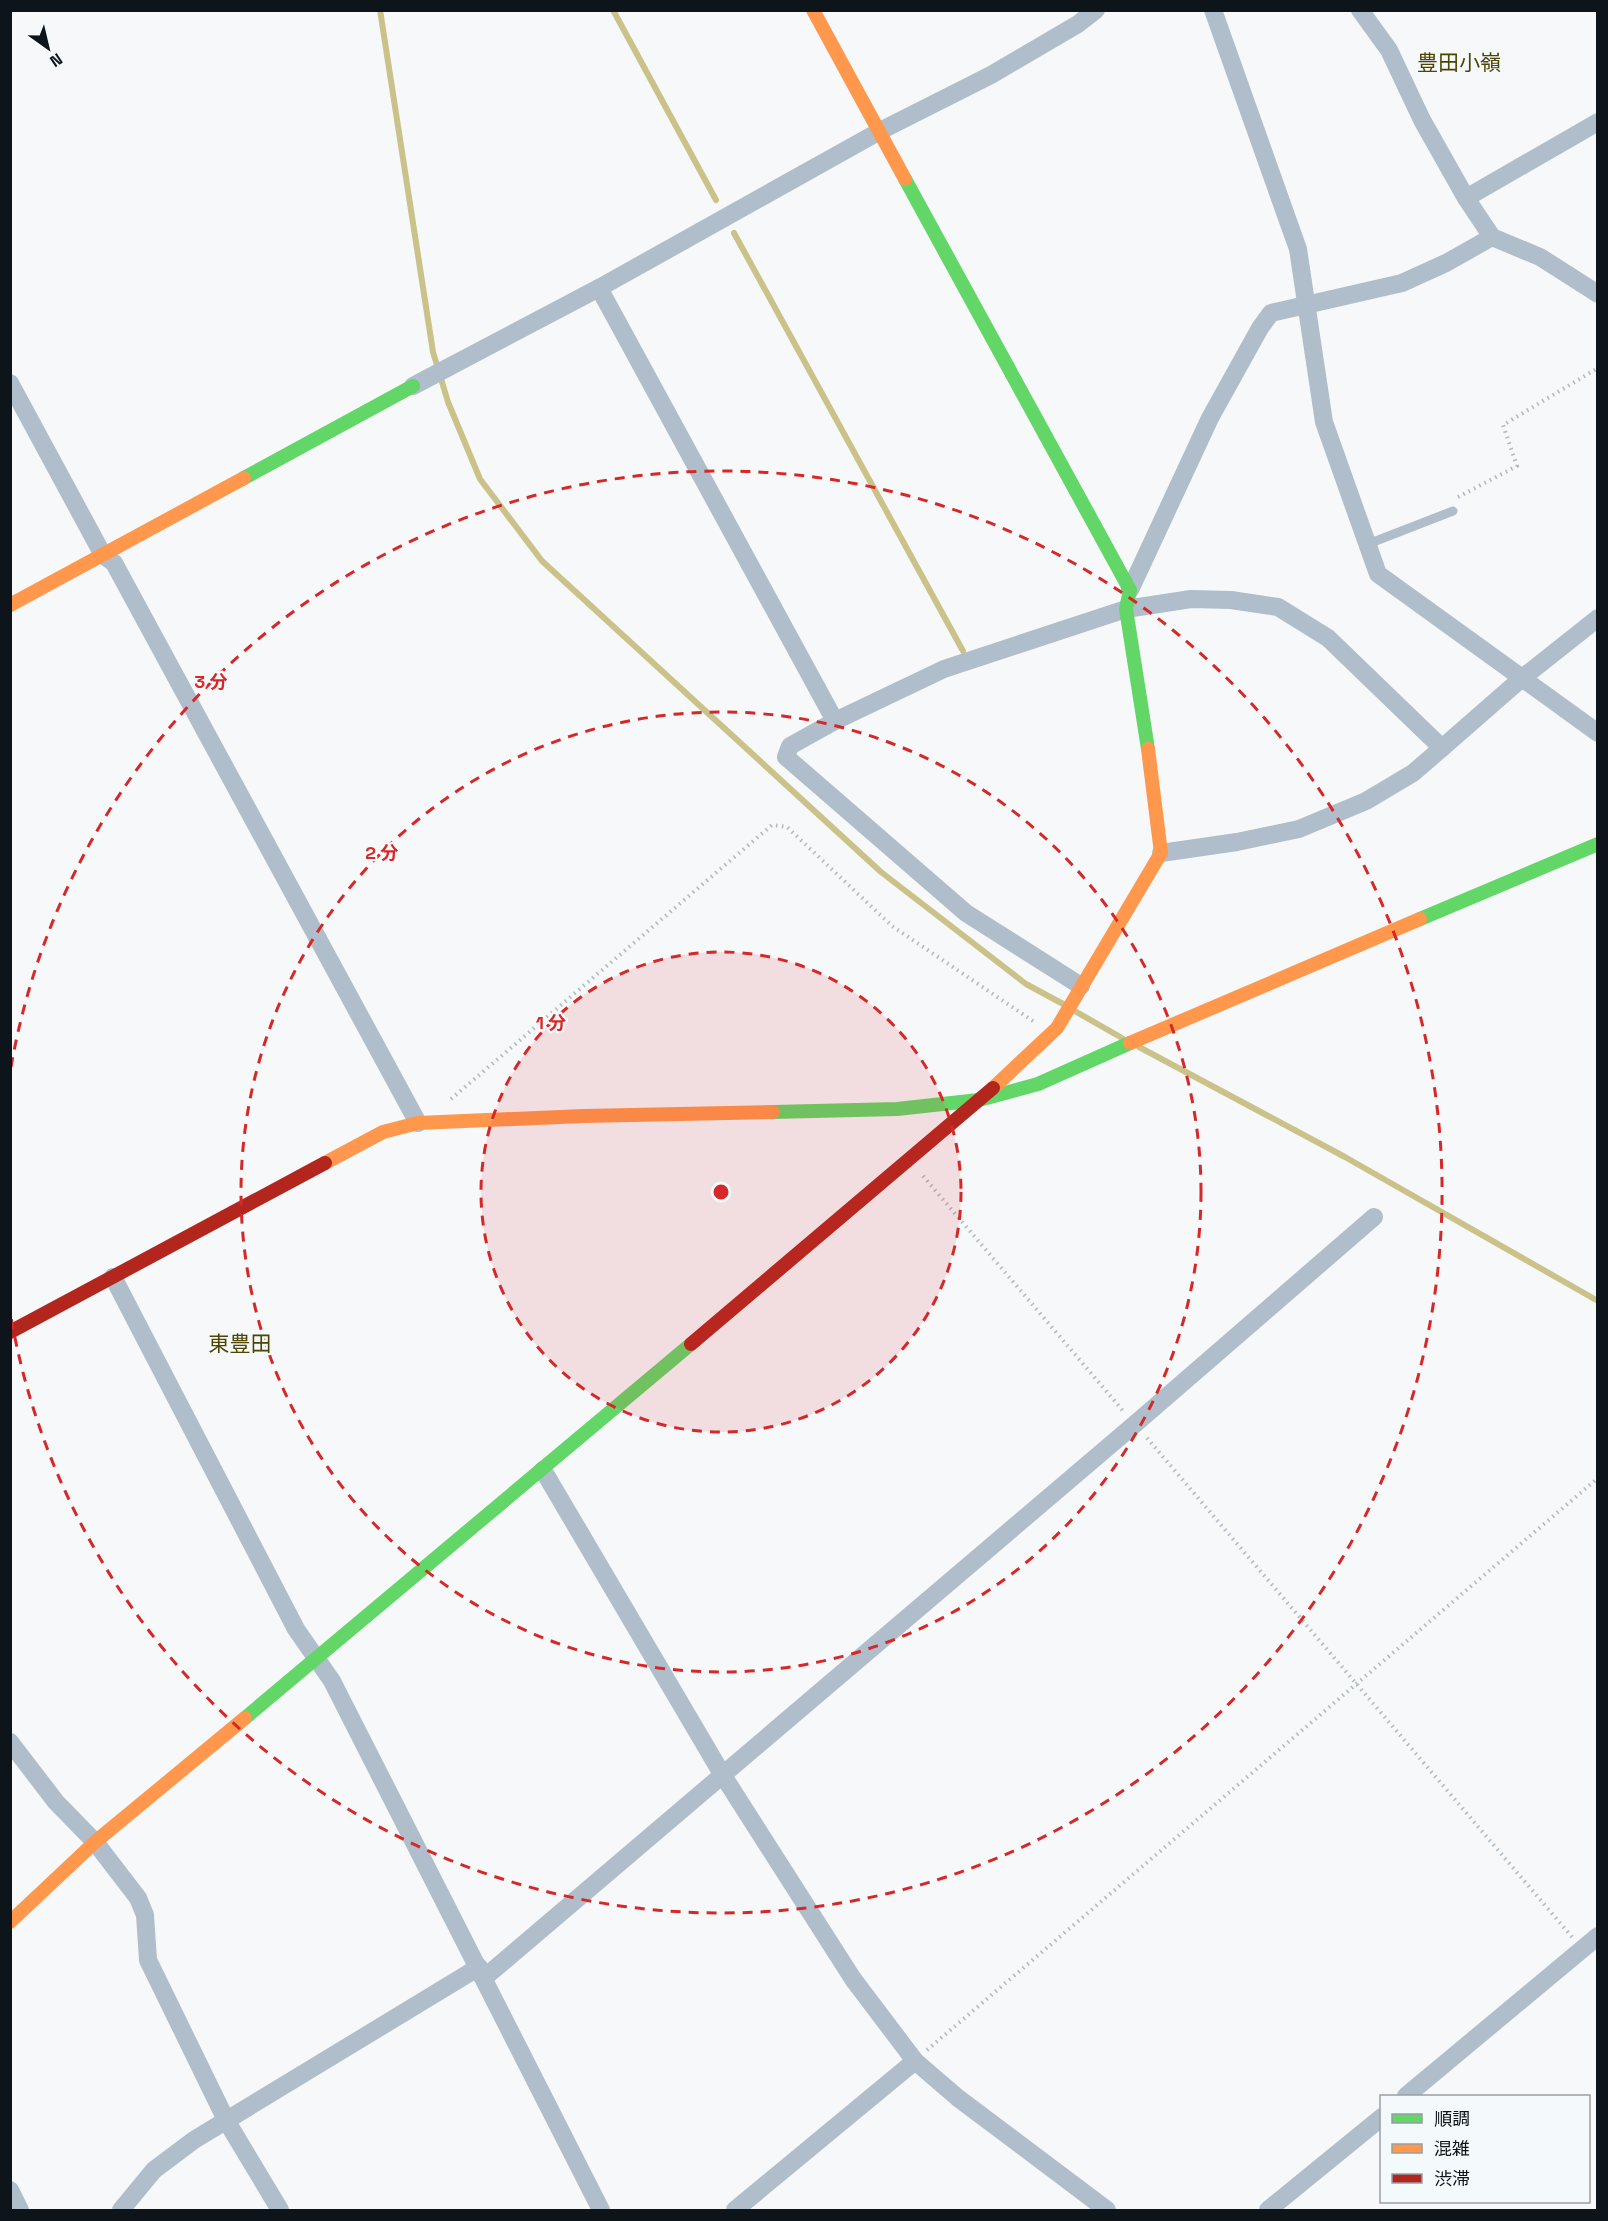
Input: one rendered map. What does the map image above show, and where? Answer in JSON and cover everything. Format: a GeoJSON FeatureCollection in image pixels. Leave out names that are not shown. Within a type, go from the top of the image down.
{"type":"FeatureCollection","features":[{"type":"Feature","properties":{"kind":"street"},"geometry":{"type":"LineString","coordinates":[[813,10],[1130,590]]}},
{"type":"Feature","properties":{"kind":"street"},"geometry":{"type":"LineString","coordinates":[[10,605],[412,386],[599,288],[880,131],[991,75],[1078,24],[1096,10]]}},
{"type":"Feature","properties":{"kind":"street"},"geometry":{"type":"LineString","coordinates":[[1213,10],[1298,249],[1324,422],[1378,574],[1598,733]]}},
{"type":"Feature","properties":{"kind":"street"},"geometry":{"type":"LineString","coordinates":[[1360,10],[1389,50],[1422,120],[1466,198],[1492,237],[1540,257],[1598,294]]}},
{"type":"Feature","properties":{"kind":"street"},"geometry":{"type":"LineString","coordinates":[[1466,198],[1598,122]]}},
{"type":"Feature","properties":{"kind":"street"},"geometry":{"type":"LineString","coordinates":[[10,1922],[95,1842],[292,1681],[316,1658],[543,1470],[979,1100],[1055,1031],[1161,853],[1152,775],[1126,609],[1130,590],[1210,418],[1260,327],[1271,313],[1402,283],[1446,263],[1492,237]]}},
{"type":"Feature","properties":{"kind":"street"},"geometry":{"type":"LineString","coordinates":[[599,288],[835,721]]}},
{"type":"Feature","properties":{"kind":"street"},"geometry":{"type":"LineString","coordinates":[[10,383],[103,555],[114,563],[418,1123]]}},
{"type":"Feature","properties":{"kind":"street"},"geometry":{"type":"LineString","coordinates":[[1081,986],[966,913],[786,757],[790,746],[835,721],[944,669],[1126,609],[1191,599],[1231,600],[1278,607],[1328,638],[1442,748]]}},
{"type":"Feature","properties":{"kind":"street"},"geometry":{"type":"LineString","coordinates":[[1161,853],[1237,842],[1299,828],[1366,801],[1413,773],[1521,679],[1598,618]]}},
{"type":"Feature","properties":{"kind":"street"},"geometry":{"type":"LineString","coordinates":[[10,1332],[383,1132],[418,1123],[442,1121],[897,1109],[979,1100],[1038,1084],[1598,844]]}},
{"type":"Feature","properties":{"kind":"street"},"geometry":{"type":"LineString","coordinates":[[121,2211],[154,2170],[226,2120],[481,1973],[722,1774],[1135,1424],[1374,1217]]}},
{"type":"Feature","properties":{"kind":"street"},"geometry":{"type":"LineString","coordinates":[[113,1277],[296,1629],[332,1682],[601,2211]]}},
{"type":"Feature","properties":{"kind":"street"},"geometry":{"type":"LineString","coordinates":[[543,1470],[722,1774],[853,1979],[915,2061],[958,2098],[1107,2211]]}},
{"type":"Feature","properties":{"kind":"street"},"geometry":{"type":"LineString","coordinates":[[10,1742],[56,1802],[95,1842],[138,1898],[145,1915],[148,1960],[226,2120],[280,2211]]}},
{"type":"Feature","properties":{"kind":"street"},"geometry":{"type":"LineString","coordinates":[[1408,2095],[1598,1936]]}},
{"type":"Feature","properties":{"kind":"street"},"geometry":{"type":"LineString","coordinates":[[735,2211],[915,2061]]}},
{"type":"Feature","properties":{"kind":"street"},"geometry":{"type":"LineString","coordinates":[[1269,2211],[1380,2119]]}},
{"type":"Feature","properties":{"kind":"street"},"geometry":{"type":"LineString","coordinates":[[10,2190],[20,2211]]}},
{"type":"Feature","properties":{"kind":"lane"},"geometry":{"type":"LineString","coordinates":[[1368,544],[1453,511]]}},
{"type":"Feature","properties":{"kind":"path"},"geometry":{"type":"LineString","coordinates":[[1453,511],[1455,499],[1517,466],[1503,425],[1598,368]]}},
{"type":"Feature","properties":{"kind":"path"},"geometry":{"type":"LineString","coordinates":[[442,1121],[449,1100],[772,825],[787,827],[892,926],[1055,1031]]}},
{"type":"Feature","properties":{"kind":"path"},"geometry":{"type":"LineString","coordinates":[[908,1159],[1582,1950]]}},
{"type":"Feature","properties":{"kind":"path"},"geometry":{"type":"LineString","coordinates":[[915,2061],[1598,1478]]}},
{"type":"Feature","properties":{"kind":"waterway"},"geometry":{"type":"LineString","coordinates":[[380,10],[433,352],[448,402],[480,479],[542,561],[881,872],[1026,984],[1065,1005]]}},
{"type":"Feature","properties":{"kind":"waterway"},"geometry":{"type":"LineString","coordinates":[[613,10],[716,200]]}},
{"type":"Feature","properties":{"kind":"waterway"},"geometry":{"type":"LineString","coordinates":[[734,233],[963,651]]}},
{"type":"Feature","properties":{"kind":"waterway"},"geometry":{"type":"LineString","coordinates":[[1073,1010],[1122,1038]]}},
{"type":"Feature","properties":{"kind":"waterway"},"geometry":{"type":"LineString","coordinates":[[1139,1047],[1345,1157],[1598,1301]]}},
{"type":"Feature","properties":{"kind":"traffic: fast"},"geometry":{"type":"LineString","coordinates":[[905,179],[1130,590],[1126,609],[1148,749]]}},
{"type":"Feature","properties":{"kind":"traffic: fast"},"geometry":{"type":"LineString","coordinates":[[244,478],[413,386]]}},
{"type":"Feature","properties":{"kind":"traffic: fast"},"geometry":{"type":"LineString","coordinates":[[1420,919],[1598,844]]}},
{"type":"Feature","properties":{"kind":"traffic: fast"},"geometry":{"type":"LineString","coordinates":[[773,1112],[897,1109],[979,1100],[1038,1084],[1130,1043]]}},
{"type":"Feature","properties":{"kind":"traffic: fast"},"geometry":{"type":"LineString","coordinates":[[245,1718],[691,1344]]}},
{"type":"Feature","properties":{"kind":"traffic: slow"},"geometry":{"type":"LineString","coordinates":[[813,10],[905,179]]}},
{"type":"Feature","properties":{"kind":"traffic: slow"},"geometry":{"type":"LineString","coordinates":[[10,605],[244,478]]}},
{"type":"Feature","properties":{"kind":"traffic: slow"},"geometry":{"type":"LineString","coordinates":[[993,1088],[1057,1028],[1161,853],[1148,749]]}},
{"type":"Feature","properties":{"kind":"traffic: slow"},"geometry":{"type":"LineString","coordinates":[[1130,1043],[1420,919]]}},
{"type":"Feature","properties":{"kind":"traffic: slow"},"geometry":{"type":"LineString","coordinates":[[325,1163],[383,1132],[418,1123],[583,1116],[773,1112]]}},
{"type":"Feature","properties":{"kind":"traffic: slow"},"geometry":{"type":"LineString","coordinates":[[10,1922],[95,1842],[245,1718]]}},
{"type":"Feature","properties":{"kind":"traffic: jam"},"geometry":{"type":"LineString","coordinates":[[691,1344],[993,1088]]}},
{"type":"Feature","properties":{"kind":"traffic: jam"},"geometry":{"type":"LineString","coordinates":[[10,1332],[325,1163]]}},
{"type":"Feature","properties":{"kind":"district","name":"豊田小嶺"},"geometry":{"type":"Point","coordinates":[1459,62]}},
{"type":"Feature","properties":{"kind":"district","name":"東豊田"},"geometry":{"type":"Point","coordinates":[240,1343]}}]}
